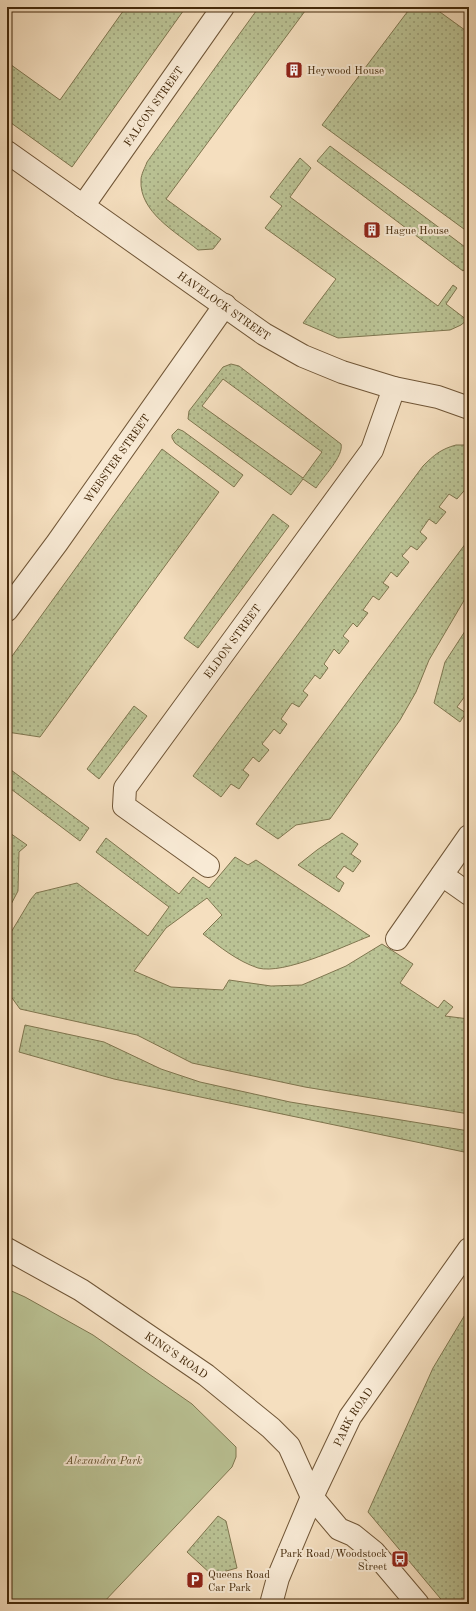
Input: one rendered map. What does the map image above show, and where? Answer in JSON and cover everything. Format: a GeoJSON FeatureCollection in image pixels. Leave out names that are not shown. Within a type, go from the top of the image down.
{"type":"FeatureCollection","features":[{"type":"Feature","properties":{"kind":"street","name":"FALCON STREET"},"geometry":{"type":"LineString","coordinates":[[83,206],[223,7]]}},
{"type":"Feature","properties":{"kind":"street","name":"HAVELOCK STREET"},"geometry":{"type":"LineString","coordinates":[[7,152],[264,334],[303,356],[342,372],[394,388],[468,405]]}},
{"type":"Feature","properties":{"kind":"street","name":"WEBSTER STREET"},"geometry":{"type":"LineString","coordinates":[[7,610],[57,543],[225,306]]}},
{"type":"Feature","properties":{"kind":"street","name":"ELDON STREET"},"geometry":{"type":"LineString","coordinates":[[208,866],[124,806],[125,788],[372,450],[394,388]]}},
{"type":"Feature","properties":{"kind":"street"},"geometry":{"type":"LineString","coordinates":[[397,940],[469,836]]}},
{"type":"Feature","properties":{"kind":"street"},"geometry":{"type":"LineString","coordinates":[[442,875],[469,894]]}},
{"type":"Feature","properties":{"kind":"street","name":"KING'S ROAD"},"geometry":{"type":"LineString","coordinates":[[7,1249],[81,1290],[206,1375],[271,1428],[289,1446],[312,1497],[339,1529],[353,1535],[374,1552],[418,1604]]}},
{"type":"Feature","properties":{"kind":"street","name":"PARK ROAD"},"geometry":{"type":"LineString","coordinates":[[271,1604],[278,1578],[312,1497],[350,1417],[469,1249]]}},
{"type":"Feature","properties":{"kind":"green space"},"geometry":{"type":"Polygon","coordinates":[[[126,7],[186,7],[72,167],[7,120],[7,62],[60,100],[126,7]]]}},
{"type":"Feature","properties":{"kind":"green space"},"geometry":{"type":"Polygon","coordinates":[[[259,7],[308,7],[166,199],[221,239],[213,249],[198,250],[160,220],[152,211],[146,202],[142,191],[142,176],[147,162],[259,7]]]}},
{"type":"Feature","properties":{"kind":"green space"},"geometry":{"type":"Polygon","coordinates":[[[411,7],[433,7],[469,33],[468,232],[322,125],[411,7]]]}},
{"type":"Feature","properties":{"kind":"green space"},"geometry":{"type":"Polygon","coordinates":[[[330,146],[469,250],[469,264],[463,271],[317,161],[330,146]]]}},
{"type":"Feature","properties":{"kind":"green space"},"geometry":{"type":"Polygon","coordinates":[[[300,158],[311,168],[290,197],[438,306],[453,285],[457,288],[446,304],[467,320],[461,325],[450,330],[338,338],[303,323],[336,279],[265,228],[282,206],[270,197],[300,158]]]}},
{"type":"Feature","properties":{"kind":"green space"},"geometry":{"type":"Polygon","coordinates":[[[231,364],[239,366],[341,444],[341,449],[336,460],[316,488],[303,479],[291,495],[188,419],[189,411],[223,367],[231,364]],[[223,379],[202,406],[303,478],[322,452],[223,379]]]}},
{"type":"Feature","properties":{"kind":"green space"},"geometry":{"type":"Polygon","coordinates":[[[178,429],[183,431],[243,475],[234,487],[175,443],[172,435],[178,429]]]}},
{"type":"Feature","properties":{"kind":"green space"},"geometry":{"type":"Polygon","coordinates":[[[456,445],[469,445],[469,485],[457,499],[449,494],[439,507],[446,512],[436,524],[429,519],[420,532],[427,538],[417,550],[411,546],[402,556],[409,562],[397,577],[391,572],[383,583],[389,587],[379,600],[373,596],[363,610],[368,613],[357,627],[353,623],[343,636],[349,641],[339,654],[334,649],[324,664],[328,668],[320,679],[315,675],[303,691],[308,695],[299,707],[292,703],[281,719],[287,724],[280,734],[274,729],[262,744],[269,750],[259,762],[253,757],[243,770],[249,775],[239,789],[231,784],[221,797],[193,776],[423,466],[438,453],[446,448],[456,445]]]}},
{"type":"Feature","properties":{"kind":"green space"},"geometry":{"type":"Polygon","coordinates":[[[162,449],[219,492],[40,737],[7,732],[7,663],[162,449]]]}},
{"type":"Feature","properties":{"kind":"green space"},"geometry":{"type":"Polygon","coordinates":[[[273,514],[289,526],[198,648],[184,638],[273,514]]]}},
{"type":"Feature","properties":{"kind":"green space"},"geometry":{"type":"Polygon","coordinates":[[[469,539],[469,592],[429,660],[416,692],[400,720],[330,819],[296,825],[278,839],[256,824],[469,539]]]}},
{"type":"Feature","properties":{"kind":"green space"},"geometry":{"type":"Polygon","coordinates":[[[469,625],[469,698],[465,696],[457,707],[466,713],[460,722],[434,703],[445,662],[469,625]]]}},
{"type":"Feature","properties":{"kind":"green space"},"geometry":{"type":"Polygon","coordinates":[[[134,706],[147,716],[99,779],[87,769],[134,706]]]}},
{"type":"Feature","properties":{"kind":"green space"},"geometry":{"type":"Polygon","coordinates":[[[7,767],[89,828],[80,841],[7,786],[7,767]]]}},
{"type":"Feature","properties":{"kind":"green space"},"geometry":{"type":"Polygon","coordinates":[[[7,831],[27,845],[19,852],[18,891],[7,912],[7,831]]]}},
{"type":"Feature","properties":{"kind":"green space"},"geometry":{"type":"Polygon","coordinates":[[[342,833],[358,844],[351,854],[361,861],[353,872],[344,866],[336,877],[344,883],[339,892],[298,865],[342,833]]]}},
{"type":"Feature","properties":{"kind":"green space"},"geometry":{"type":"Polygon","coordinates":[[[106,838],[179,894],[193,877],[209,888],[235,857],[248,865],[256,860],[370,936],[298,964],[269,969],[258,968],[236,958],[203,934],[222,915],[207,898],[166,928],[134,971],[171,987],[223,990],[229,980],[271,986],[302,985],[346,966],[382,944],[413,964],[400,983],[438,1008],[444,1000],[453,1007],[445,1016],[469,1019],[469,1114],[305,1087],[192,1063],[137,1035],[20,1009],[7,991],[7,939],[36,893],[77,883],[148,936],[169,907],[96,852],[106,838]]]}},
{"type":"Feature","properties":{"kind":"green space"},"geometry":{"type":"Polygon","coordinates":[[[25,1025],[104,1042],[161,1069],[200,1082],[290,1102],[469,1131],[469,1153],[114,1079],[19,1052],[25,1025]]]}},
{"type":"Feature","properties":{"kind":"green space","name":"Alexandra Park"},"geometry":{"type":"Polygon","coordinates":[[[7,1289],[25,1297],[93,1335],[192,1404],[236,1447],[236,1457],[232,1467],[102,1604],[7,1604],[7,1289]]]}},
{"type":"Feature","properties":{"kind":"green space"},"geometry":{"type":"Polygon","coordinates":[[[469,1308],[469,1604],[445,1604],[368,1512],[433,1368],[469,1308]]]}},
{"type":"Feature","properties":{"kind":"green space"},"geometry":{"type":"Polygon","coordinates":[[[218,1516],[226,1521],[237,1568],[212,1575],[187,1552],[218,1516]]]}},
{"type":"Feature","properties":{"kind":"place","name":"Heywood House"},"geometry":{"type":"Point","coordinates":[294,70]}},
{"type":"Feature","properties":{"kind":"place","name":"Hague House"},"geometry":{"type":"Point","coordinates":[372,230]}},
{"type":"Feature","properties":{"kind":"place","name":"Park Road/Woodstock Street"},"geometry":{"type":"Point","coordinates":[400,1559]}},
{"type":"Feature","properties":{"kind":"place","name":"Queens Road Car Park"},"geometry":{"type":"Point","coordinates":[195,1580]}}]}
